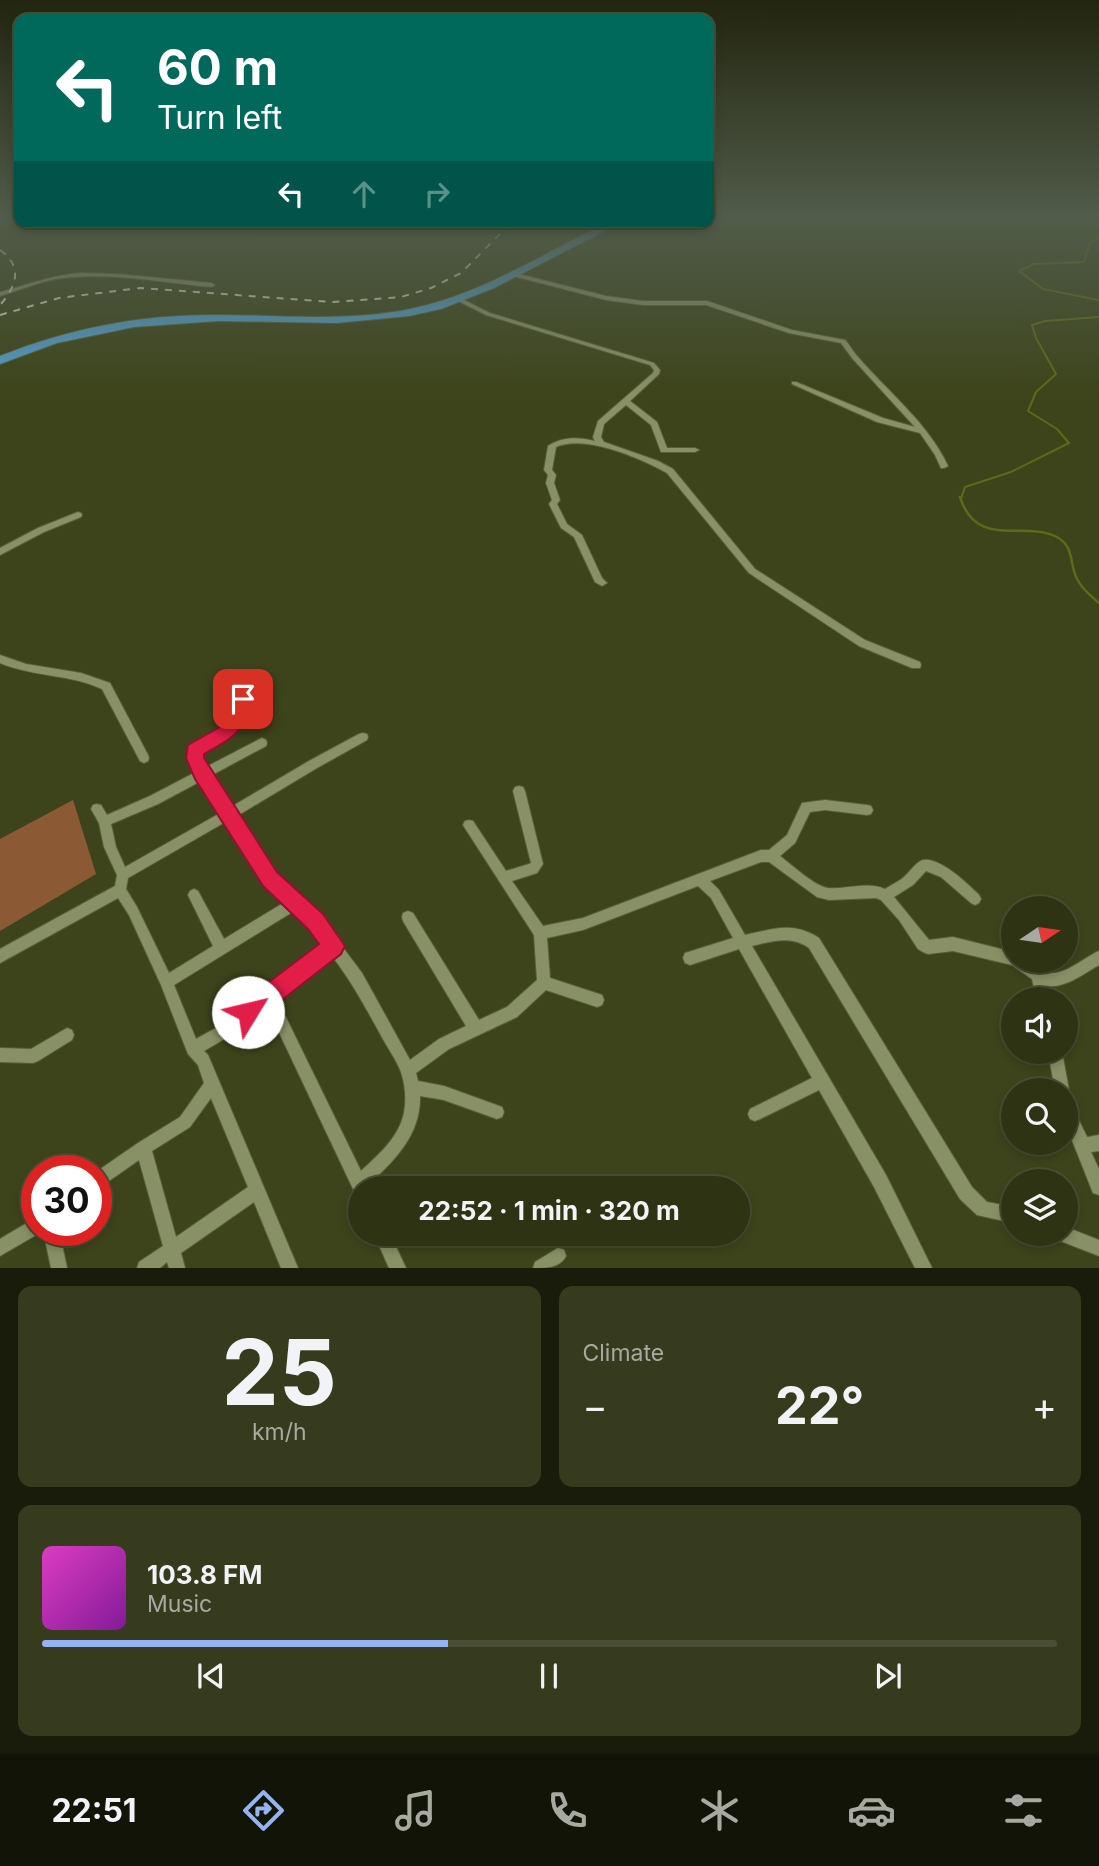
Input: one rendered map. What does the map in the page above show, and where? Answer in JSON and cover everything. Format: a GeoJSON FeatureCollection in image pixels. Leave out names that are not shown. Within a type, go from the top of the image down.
{"type":"FeatureCollection","features":[{"type":"Feature","properties":{"kind":"highway"},"geometry":{"type":"LineString","coordinates":[[0,360],[58,339],[132,323],[198,318],[366,319],[408,313],[460,299],[505,277]]}},
{"type":"Feature","properties":{"kind":"street"},"geometry":{"type":"LineString","coordinates":[[0,294],[19,290],[43,279],[59,277]]}},
{"type":"Feature","properties":{"kind":"street"},"geometry":{"type":"LineString","coordinates":[[108,277],[212,285]]}},
{"type":"Feature","properties":{"kind":"street"},"geometry":{"type":"LineString","coordinates":[[524,277],[619,300],[655,304],[707,303],[791,332],[843,341],[921,431],[944,466]]}},
{"type":"Feature","properties":{"kind":"street"},"geometry":{"type":"LineString","coordinates":[[460,299],[488,314],[648,361],[656,368],[656,374],[601,423],[597,437],[601,444]]}},
{"type":"Feature","properties":{"kind":"street"},"geometry":{"type":"LineString","coordinates":[[794,383],[880,420],[921,431]]}},
{"type":"Feature","properties":{"kind":"street"},"geometry":{"type":"LineString","coordinates":[[625,401],[654,424],[664,450],[695,450]]}},
{"type":"Feature","properties":{"kind":"street"},"geometry":{"type":"LineString","coordinates":[[602,583],[598,580],[578,535],[564,526],[553,504],[556,500],[547,462],[552,446],[573,438],[601,444],[670,471],[752,570],[862,643],[916,666]]}},
{"type":"Feature","properties":{"kind":"street"},"geometry":{"type":"LineString","coordinates":[[0,552],[41,530],[78,515]]}},
{"type":"Feature","properties":{"kind":"street"},"geometry":{"type":"LineString","coordinates":[[0,659],[27,668],[82,677],[106,686],[144,758]]}},
{"type":"Feature","properties":{"kind":"street"},"geometry":{"type":"LineString","coordinates":[[243,699],[237,722],[226,732],[195,750],[202,774],[270,879],[297,902],[357,978],[408,1070],[413,1088],[414,1106],[406,1132],[391,1154],[369,1176]]}},
{"type":"Feature","properties":{"kind":"street"},"geometry":{"type":"LineString","coordinates":[[123,875],[158,852],[230,814],[275,784],[363,737]]}},
{"type":"Feature","properties":{"kind":"street"},"geometry":{"type":"LineString","coordinates":[[262,743],[154,800],[101,815],[110,847],[123,875],[120,890],[133,911],[166,982],[192,1049],[204,1060],[290,1268]]}},
{"type":"Feature","properties":{"kind":"street"},"geometry":{"type":"LineString","coordinates":[[503,878],[533,869],[537,864],[519,791]]}},
{"type":"Feature","properties":{"kind":"street"},"geometry":{"type":"LineString","coordinates":[[771,856],[791,839],[806,807],[825,805],[867,810]]}},
{"type":"Feature","properties":{"kind":"street"},"geometry":{"type":"LineString","coordinates":[[469,825],[540,933],[544,983]]}},
{"type":"Feature","properties":{"kind":"street"},"geometry":{"type":"LineString","coordinates":[[540,933],[583,924],[761,856],[771,856],[817,891],[829,894],[877,892],[885,896],[928,947],[953,944],[1001,956]]}},
{"type":"Feature","properties":{"kind":"street"},"geometry":{"type":"LineString","coordinates":[[885,896],[909,881],[924,865],[933,866],[947,875],[975,899]]}},
{"type":"Feature","properties":{"kind":"street"},"geometry":{"type":"LineString","coordinates":[[700,879],[715,894],[743,942],[880,1181],[925,1268]]}},
{"type":"Feature","properties":{"kind":"street"},"geometry":{"type":"LineString","coordinates":[[0,956],[120,890]]}},
{"type":"Feature","properties":{"kind":"street"},"geometry":{"type":"LineString","coordinates":[[194,895],[221,948]]}},
{"type":"Feature","properties":{"kind":"street"},"geometry":{"type":"LineString","coordinates":[[166,982],[297,902]]}},
{"type":"Feature","properties":{"kind":"street"},"geometry":{"type":"LineString","coordinates":[[408,917],[476,1029]]}},
{"type":"Feature","properties":{"kind":"street"},"geometry":{"type":"LineString","coordinates":[[690,958],[743,942],[794,932],[804,934],[814,943],[966,1193],[983,1209],[1001,1213]]}},
{"type":"Feature","properties":{"kind":"street"},"geometry":{"type":"LineString","coordinates":[[192,1049],[221,1033],[334,946]]}},
{"type":"Feature","properties":{"kind":"street"},"geometry":{"type":"LineString","coordinates":[[1032,973],[1038,978],[1053,981],[1099,958]]}},
{"type":"Feature","properties":{"kind":"street"},"geometry":{"type":"LineString","coordinates":[[1038,978],[1040,987]]}},
{"type":"Feature","properties":{"kind":"street"},"geometry":{"type":"LineString","coordinates":[[408,1070],[444,1044],[512,1012],[544,983]]}},
{"type":"Feature","properties":{"kind":"street"},"geometry":{"type":"LineString","coordinates":[[544,983],[597,1000]]}},
{"type":"Feature","properties":{"kind":"street"},"geometry":{"type":"LineString","coordinates":[[269,997],[356,1176]]}},
{"type":"Feature","properties":{"kind":"street"},"geometry":{"type":"LineString","coordinates":[[0,1055],[33,1056],[67,1035]]}},
{"type":"Feature","properties":{"kind":"street"},"geometry":{"type":"LineString","coordinates":[[755,1114],[821,1081]]}},
{"type":"Feature","properties":{"kind":"street"},"geometry":{"type":"LineString","coordinates":[[112,1170],[142,1147],[185,1122],[212,1084]]}},
{"type":"Feature","properties":{"kind":"street"},"geometry":{"type":"LineString","coordinates":[[413,1088],[444,1093],[497,1112]]}},
{"type":"Feature","properties":{"kind":"street"},"geometry":{"type":"LineString","coordinates":[[1078,1126],[1091,1144],[1082,1149],[1099,1187]]}},
{"type":"Feature","properties":{"kind":"street"},"geometry":{"type":"LineString","coordinates":[[142,1147],[177,1268]]}},
{"type":"Feature","properties":{"kind":"street"},"geometry":{"type":"LineString","coordinates":[[145,1268],[256,1191]]}},
{"type":"Feature","properties":{"kind":"street"},"geometry":{"type":"LineString","coordinates":[[0,1248],[21,1235]]}},
{"type":"Feature","properties":{"kind":"street"},"geometry":{"type":"LineString","coordinates":[[1078,1240],[1099,1248]]}},
{"type":"Feature","properties":{"kind":"street"},"geometry":{"type":"LineString","coordinates":[[54,1246],[59,1268]]}},
{"type":"Feature","properties":{"kind":"street"},"geometry":{"type":"LineString","coordinates":[[386,1246],[394,1266]]}},
{"type":"Feature","properties":{"kind":"street"},"geometry":{"type":"LineString","coordinates":[[541,1268],[558,1256]]}},
{"type":"Feature","properties":{"kind":"shaded area"},"geometry":{"type":"Polygon","coordinates":[[[73,800],[96,874],[0,931],[0,839],[73,800]]]}},
{"type":"Feature","properties":{"kind":"waterway"},"geometry":{"type":"LineString","coordinates":[[1027,277],[1043,289],[1099,300]]}},
{"type":"Feature","properties":{"kind":"waterway"},"geometry":{"type":"LineString","coordinates":[[961,499],[965,487],[1011,472],[1069,443],[1057,429],[1028,411],[1036,392],[1056,374],[1036,338],[1032,325],[1045,321],[1099,317]]}},
{"type":"Feature","properties":{"kind":"waterway"},"geometry":{"type":"LineString","coordinates":[[961,499],[968,513],[978,523],[989,528],[1044,533],[1063,541],[1079,583],[1099,603]]}},
{"type":"Feature","properties":{"kind":"railway"},"geometry":{"type":"LineString","coordinates":[[0,305],[10,291],[15,277]]}},
{"type":"Feature","properties":{"kind":"railway"},"geometry":{"type":"LineString","coordinates":[[0,315],[59,298],[140,288],[333,302],[401,297],[431,288],[453,277]]}},
{"type":"Feature","properties":{"kind":"route"},"geometry":{"type":"LineString","coordinates":[[243,699],[237,722],[226,732],[195,750],[195,758],[202,774],[220,798],[260,866],[282,892],[297,902],[315,921],[334,946],[248,1012]]}}]}
